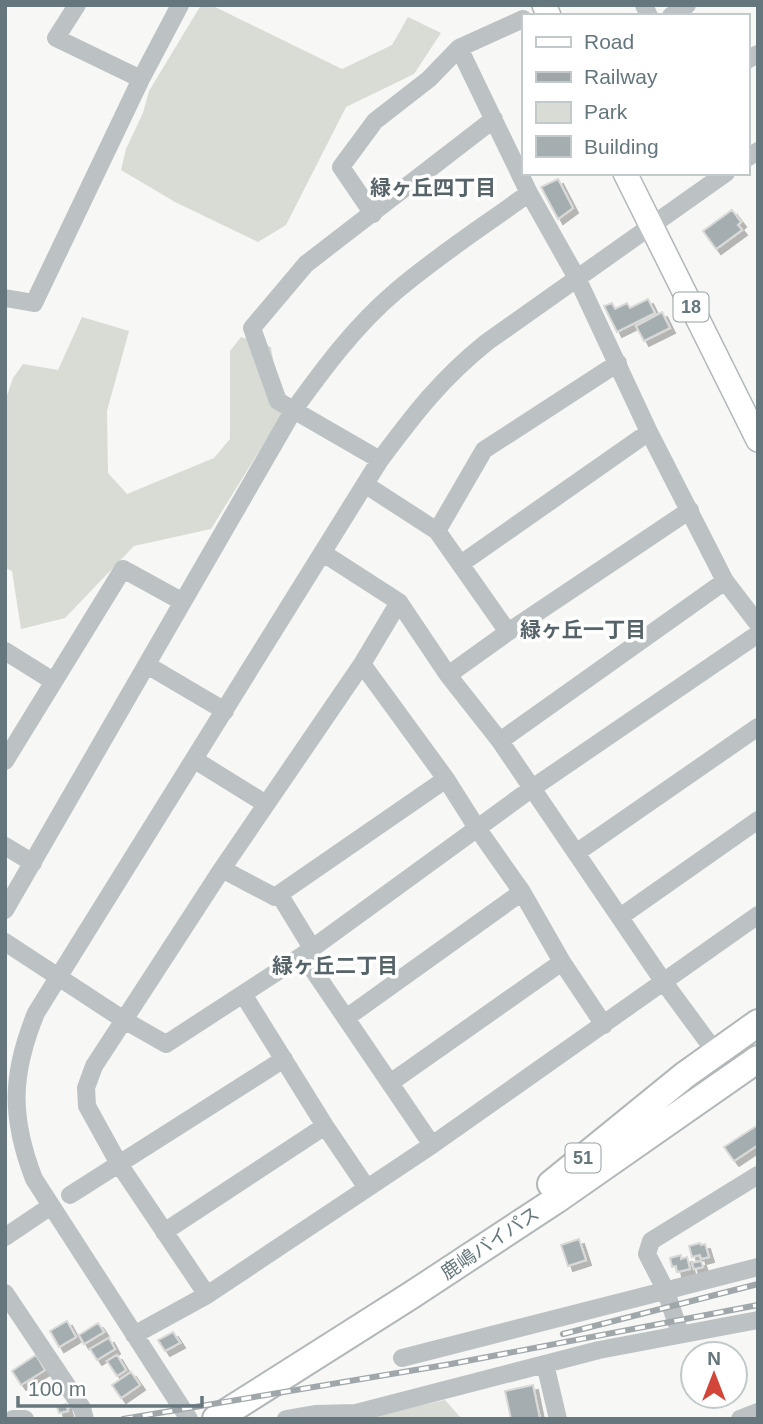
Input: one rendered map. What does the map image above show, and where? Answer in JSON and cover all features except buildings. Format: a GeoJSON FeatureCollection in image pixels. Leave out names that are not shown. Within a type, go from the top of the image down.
{"type":"FeatureCollection","features":[{"type":"Feature","properties":{"kind":"highway","name":"51"},"geometry":{"type":"LineString","coordinates":[[410,1296],[716,1053],[758,1023]]}},
{"type":"Feature","properties":{"kind":"highway","name":"鹿嶋バイパス"},"geometry":{"type":"LineString","coordinates":[[216,1419],[556,1200],[758,1059]]}},
{"type":"Feature","properties":{"kind":"highway","name":"51"},"geometry":{"type":"LineString","coordinates":[[556,1200],[586,1196],[758,1078]]}},
{"type":"Feature","properties":{"kind":"main road","name":"18"},"geometry":{"type":"LineString","coordinates":[[626,175],[758,440]]}},
{"type":"Feature","properties":{"kind":"street"},"geometry":{"type":"LineString","coordinates":[[77,5],[56,38],[141,79]]}},
{"type":"Feature","properties":{"kind":"street"},"geometry":{"type":"LineString","coordinates":[[5,298],[34,303],[141,79],[180,5]]}},
{"type":"Feature","properties":{"kind":"street"},"geometry":{"type":"LineString","coordinates":[[373,214],[341,167],[375,121],[429,79],[459,48],[522,19]]}},
{"type":"Feature","properties":{"kind":"street"},"geometry":{"type":"LineString","coordinates":[[5,942],[124,1020],[166,1044],[308,951],[531,789],[756,636],[649,432],[578,280],[528,193],[459,48]]}},
{"type":"Feature","properties":{"kind":"street"},"geometry":{"type":"LineString","coordinates":[[380,460],[278,401],[252,328],[306,264],[494,119]]}},
{"type":"Feature","properties":{"kind":"street"},"geometry":{"type":"LineString","coordinates":[[189,1419],[34,1179],[22,1149],[16,1083],[22,1046],[36,1013],[380,460],[426,398],[455,368],[487,342],[723,175]]}},
{"type":"Feature","properties":{"kind":"street"},"geometry":{"type":"LineString","coordinates":[[5,910],[293,411],[351,335],[394,292],[528,193]]}},
{"type":"Feature","properties":{"kind":"street"},"geometry":{"type":"LineString","coordinates":[[437,531],[484,450],[618,363]]}},
{"type":"Feature","properties":{"kind":"street"},"geometry":{"type":"LineString","coordinates":[[462,564],[649,432]]}},
{"type":"Feature","properties":{"kind":"street"},"geometry":{"type":"LineString","coordinates":[[366,485],[437,531],[508,632]]}},
{"type":"Feature","properties":{"kind":"street"},"geometry":{"type":"LineString","coordinates":[[448,675],[690,510]]}},
{"type":"Feature","properties":{"kind":"street"},"geometry":{"type":"LineString","coordinates":[[323,553],[399,602],[448,675],[500,741],[663,981],[716,1053]]}},
{"type":"Feature","properties":{"kind":"street"},"geometry":{"type":"LineString","coordinates":[[5,761],[123,569],[183,602]]}},
{"type":"Feature","properties":{"kind":"street"},"geometry":{"type":"LineString","coordinates":[[500,741],[726,581]]}},
{"type":"Feature","properties":{"kind":"street"},"geometry":{"type":"LineString","coordinates":[[207,1295],[119,1164],[87,1106],[86,1088],[94,1066],[222,869],[362,664],[399,602]]}},
{"type":"Feature","properties":{"kind":"street"},"geometry":{"type":"LineString","coordinates":[[5,651],[53,681]]}},
{"type":"Feature","properties":{"kind":"street"},"geometry":{"type":"LineString","coordinates":[[362,664],[446,779],[522,892],[562,962],[604,1025]]}},
{"type":"Feature","properties":{"kind":"street"},"geometry":{"type":"LineString","coordinates":[[147,665],[225,711]]}},
{"type":"Feature","properties":{"kind":"street"},"geometry":{"type":"LineString","coordinates":[[576,853],[758,727]]}},
{"type":"Feature","properties":{"kind":"street"},"geometry":{"type":"LineString","coordinates":[[195,760],[267,804]]}},
{"type":"Feature","properties":{"kind":"street"},"geometry":{"type":"LineString","coordinates":[[222,869],[275,897],[446,779]]}},
{"type":"Feature","properties":{"kind":"street"},"geometry":{"type":"LineString","coordinates":[[620,917],[758,820]]}},
{"type":"Feature","properties":{"kind":"street"},"geometry":{"type":"LineString","coordinates":[[5,846],[33,863]]}},
{"type":"Feature","properties":{"kind":"street"},"geometry":{"type":"LineString","coordinates":[[346,1018],[522,892]]}},
{"type":"Feature","properties":{"kind":"street"},"geometry":{"type":"LineString","coordinates":[[279,894],[346,1018],[432,1146]]}},
{"type":"Feature","properties":{"kind":"street"},"geometry":{"type":"LineString","coordinates":[[134,1335],[207,1295],[432,1146],[758,915]]}},
{"type":"Feature","properties":{"kind":"street"},"geometry":{"type":"LineString","coordinates":[[390,1083],[562,962]]}},
{"type":"Feature","properties":{"kind":"street"},"geometry":{"type":"LineString","coordinates":[[243,994],[325,1126],[368,1188]]}},
{"type":"Feature","properties":{"kind":"street"},"geometry":{"type":"LineString","coordinates":[[70,1195],[284,1059]]}},
{"type":"Feature","properties":{"kind":"street"},"geometry":{"type":"LineString","coordinates":[[164,1232],[325,1126]]}},
{"type":"Feature","properties":{"kind":"street"},"geometry":{"type":"LineString","coordinates":[[680,1333],[665,1289],[648,1254],[651,1241],[758,1175]]}},
{"type":"Feature","properties":{"kind":"street"},"geometry":{"type":"LineString","coordinates":[[5,1237],[51,1206]]}},
{"type":"Feature","properties":{"kind":"street"},"geometry":{"type":"LineString","coordinates":[[402,1358],[758,1267]]}},
{"type":"Feature","properties":{"kind":"street"},"geometry":{"type":"LineString","coordinates":[[5,1293],[82,1408],[85,1419]]}},
{"type":"Feature","properties":{"kind":"street"},"geometry":{"type":"LineString","coordinates":[[286,1419],[315,1414],[356,1413],[598,1350],[758,1320]]}},
{"type":"Feature","properties":{"kind":"street"},"geometry":{"type":"LineString","coordinates":[[545,1364],[558,1419]]}},
{"type":"Feature","properties":{"kind":"street"},"geometry":{"type":"LineString","coordinates":[[740,1419],[758,1412]]}},
{"type":"Feature","properties":{"kind":"street"},"geometry":{"type":"LineString","coordinates":[[13,1419],[25,1419]]}},
{"type":"Feature","properties":{"kind":"green space"},"geometry":{"type":"Polygon","coordinates":[[[201,5],[211,5],[342,69],[392,45],[408,17],[441,33],[414,74],[346,107],[286,225],[258,242],[175,202],[121,170],[126,149],[143,113],[149,91],[201,5]]]}},
{"type":"Feature","properties":{"kind":"green space"},"geometry":{"type":"Polygon","coordinates":[[[82,317],[129,331],[107,411],[108,473],[127,494],[214,458],[230,439],[230,351],[241,337],[271,347],[282,414],[211,529],[134,546],[65,618],[21,629],[12,571],[5,568],[5,401],[13,378],[23,364],[58,370],[82,317]]]}},
{"type":"Feature","properties":{"kind":"green space"},"geometry":{"type":"Polygon","coordinates":[[[445,1400],[462,1419],[360,1419],[445,1400]]]}},
{"type":"Feature","properties":{"kind":"railway"},"geometry":{"type":"LineString","coordinates":[[563,1334],[758,1284]]}},
{"type":"Feature","properties":{"kind":"railway"},"geometry":{"type":"LineString","coordinates":[[123,1419],[451,1364],[758,1305]]}},
{"type":"Feature","properties":{"kind":"district","name":"緑ヶ丘四丁目"},"geometry":{"type":"Point","coordinates":[433,187]}},
{"type":"Feature","properties":{"kind":"district","name":"緑ヶ丘一丁目"},"geometry":{"type":"Point","coordinates":[583,629]}},
{"type":"Feature","properties":{"kind":"district","name":"緑ヶ丘二丁目"},"geometry":{"type":"Point","coordinates":[335,965]}}]}
